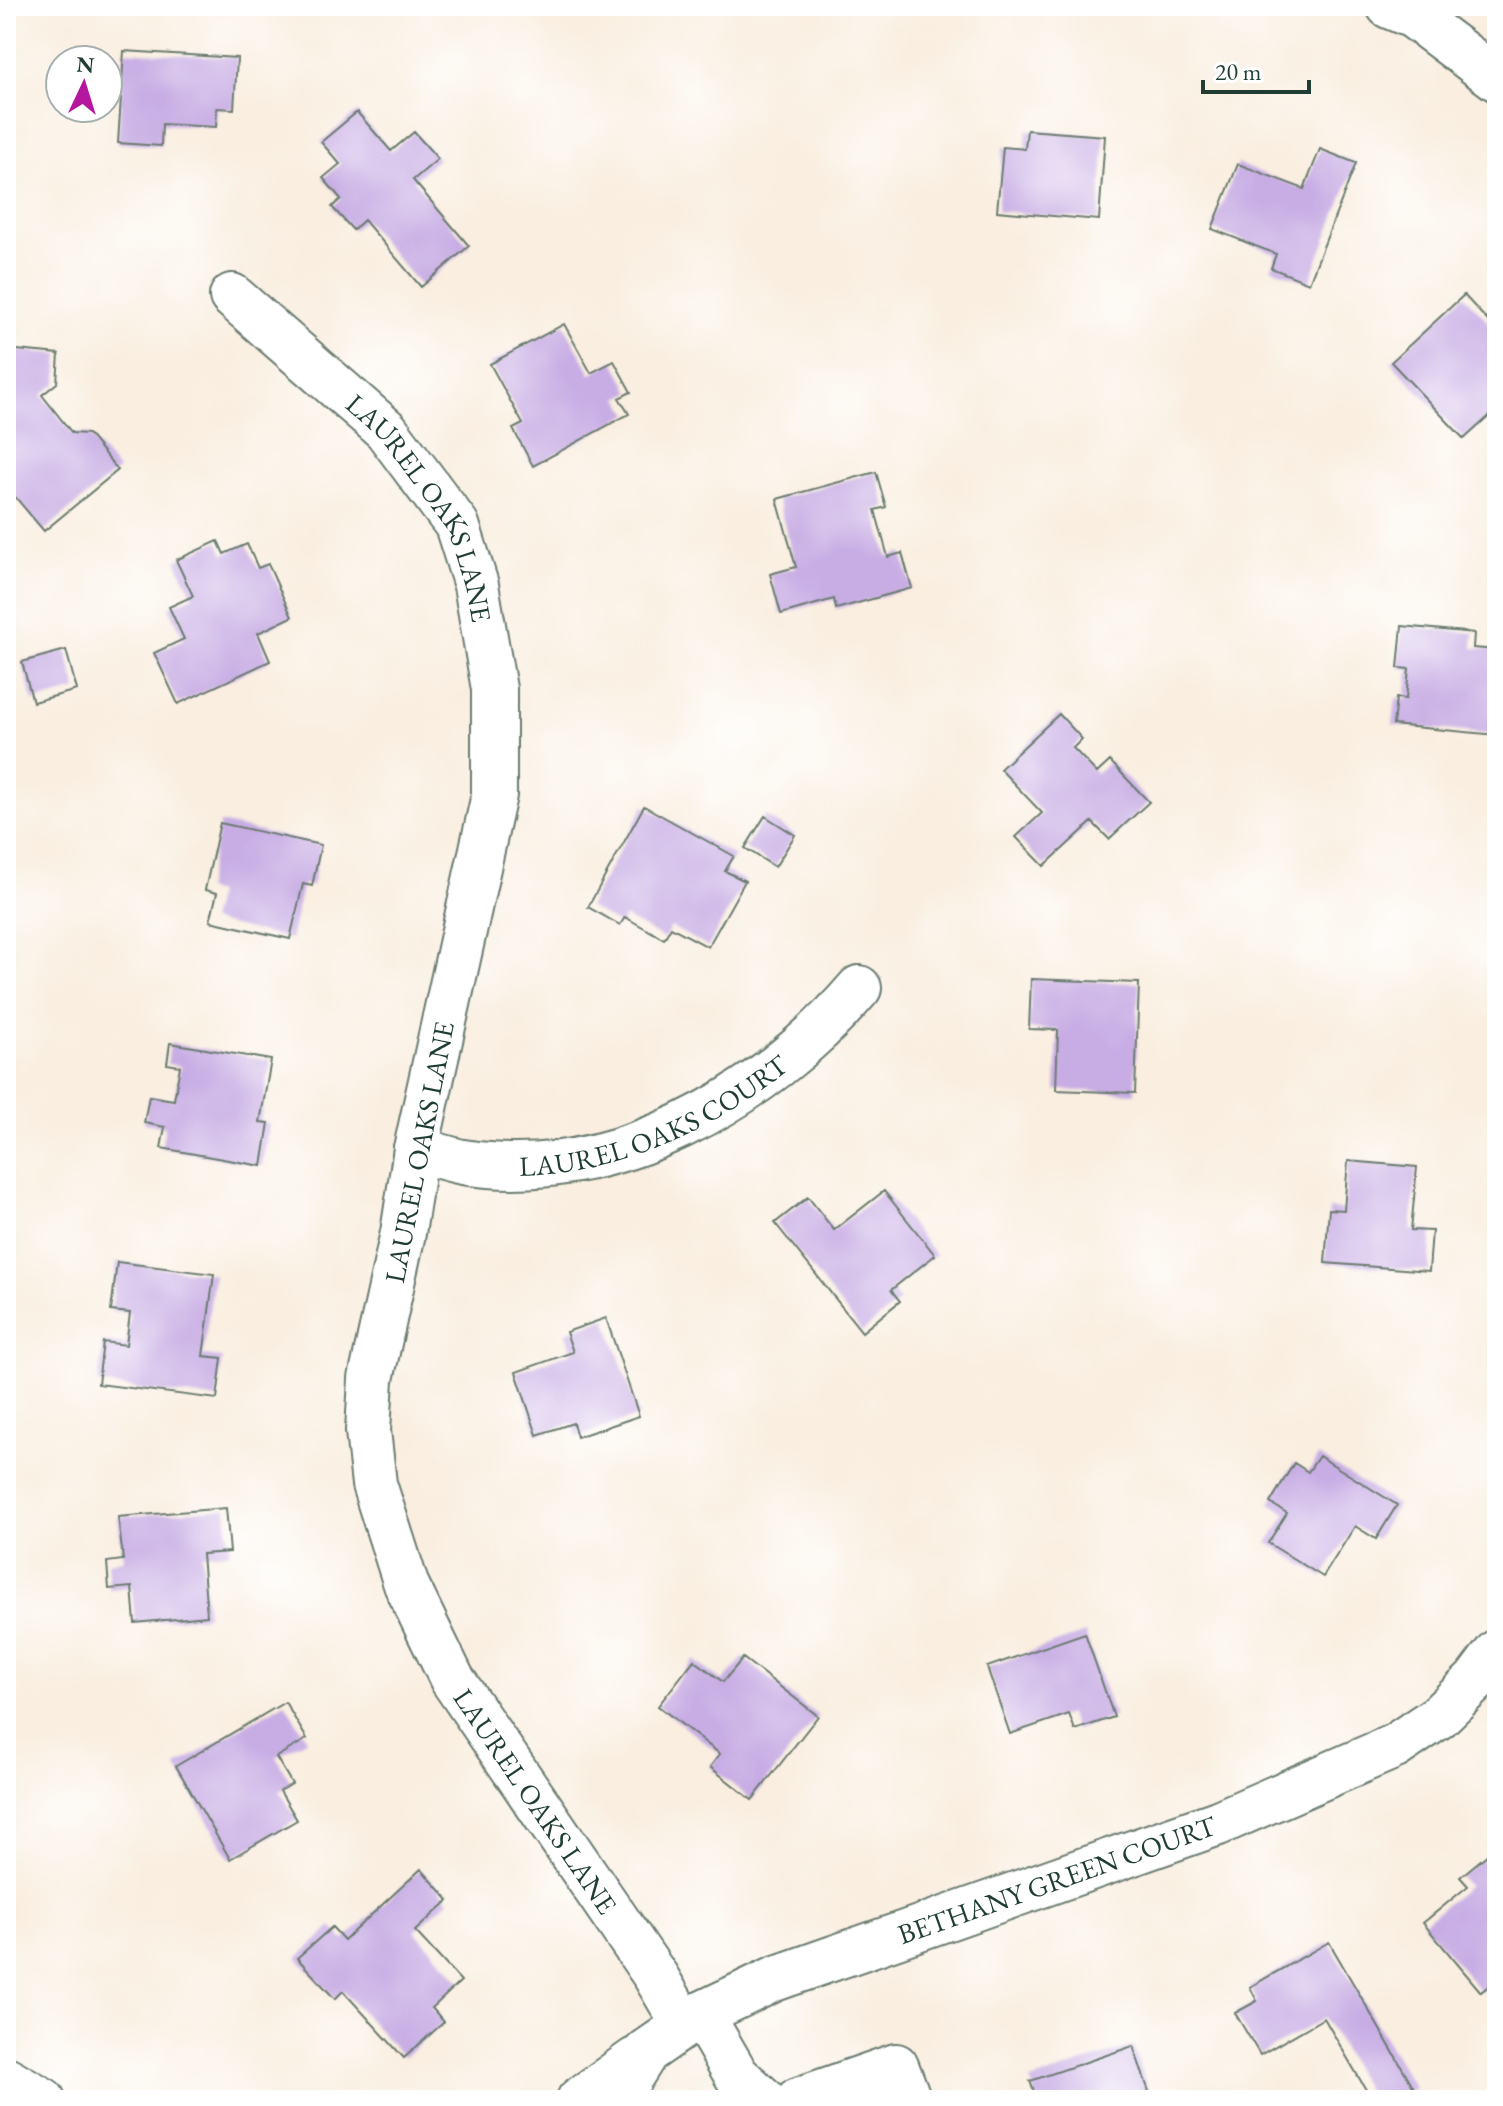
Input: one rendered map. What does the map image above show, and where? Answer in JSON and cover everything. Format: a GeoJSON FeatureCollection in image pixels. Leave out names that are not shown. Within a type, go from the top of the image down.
{"type":"FeatureCollection","features":[{"type":"Feature","properties":{"kind":"street"},"geometry":{"type":"LineString","coordinates":[[1389,6],[1413,16],[1497,79]]}},
{"type":"Feature","properties":{"kind":"street","name":"LAUREL OAKS LANE"},"geometry":{"type":"LineString","coordinates":[[232,296],[386,430],[457,525],[482,611],[494,689],[494,795],[416,1149],[401,1246],[371,1379],[368,1431],[374,1484],[406,1584],[452,1679],[656,1977],[737,2076],[764,2100]]}},
{"type":"Feature","properties":{"kind":"street","name":"LAUREL OAKS COURT"},"geometry":{"type":"LineString","coordinates":[[416,1149],[462,1161],[515,1165],[568,1161],[669,1130],[761,1080],[830,1022],[859,988]]}},
{"type":"Feature","properties":{"kind":"street","name":"BETHANY GREEN COURT"},"geometry":{"type":"LineString","coordinates":[[616,2100],[646,2052],[692,2019],[774,1979],[1218,1823],[1395,1746],[1438,1717],[1476,1680],[1497,1652]]}},
{"type":"Feature","properties":{"kind":"street"},"geometry":{"type":"LineString","coordinates":[[579,2100],[646,2052]]}},
{"type":"Feature","properties":{"kind":"street"},"geometry":{"type":"LineString","coordinates":[[798,2100],[896,2066],[909,2100]]}},
{"type":"Feature","properties":{"kind":"street"},"geometry":{"type":"LineString","coordinates":[[6,2079],[43,2100]]}},
{"type":"Feature","properties":{"kind":"building"},"geometry":{"type":"Polygon","coordinates":[[[124,51],[237,58],[234,109],[217,108],[216,127],[162,124],[161,146],[118,143],[119,124],[124,124],[124,51]]]}},
{"type":"Feature","properties":{"kind":"building"},"geometry":{"type":"Polygon","coordinates":[[[357,112],[391,151],[414,132],[438,159],[413,180],[469,246],[421,287],[364,220],[353,230],[332,207],[341,199],[323,178],[340,164],[321,142],[357,112]]]}},
{"type":"Feature","properties":{"kind":"building"},"geometry":{"type":"Polygon","coordinates":[[[1027,130],[1105,136],[1099,220],[997,211],[1003,147],[1025,149],[1027,130]]]}},
{"type":"Feature","properties":{"kind":"building"},"geometry":{"type":"Polygon","coordinates":[[[1320,149],[1356,163],[1309,283],[1271,268],[1276,254],[1212,229],[1238,164],[1304,189],[1320,149]]]}},
{"type":"Feature","properties":{"kind":"building"},"geometry":{"type":"Polygon","coordinates":[[[1464,295],[1497,331],[1497,409],[1464,439],[1391,362],[1464,295]]]}},
{"type":"Feature","properties":{"kind":"building"},"geometry":{"type":"Polygon","coordinates":[[[564,324],[591,373],[614,361],[631,392],[619,398],[629,414],[533,466],[513,429],[523,424],[490,364],[564,324]]]}},
{"type":"Feature","properties":{"kind":"building"},"geometry":{"type":"Polygon","coordinates":[[[6,349],[59,354],[57,383],[42,395],[72,433],[88,434],[118,470],[44,531],[6,486],[6,349]]]}},
{"type":"Feature","properties":{"kind":"building"},"geometry":{"type":"Polygon","coordinates":[[[876,472],[886,507],[875,510],[888,557],[902,553],[912,588],[836,609],[834,599],[781,614],[770,574],[796,567],[777,499],[876,472]]]}},
{"type":"Feature","properties":{"kind":"building"},"geometry":{"type":"Polygon","coordinates":[[[218,541],[224,554],[247,544],[258,568],[268,564],[292,617],[258,633],[270,661],[178,704],[154,653],[184,639],[169,607],[193,596],[176,560],[218,541]]]}},
{"type":"Feature","properties":{"kind":"building"},"geometry":{"type":"Polygon","coordinates":[[[1402,626],[1474,633],[1473,648],[1497,650],[1496,735],[1393,725],[1396,698],[1406,699],[1409,669],[1398,668],[1402,626]]]}},
{"type":"Feature","properties":{"kind":"building"},"geometry":{"type":"Polygon","coordinates":[[[66,650],[77,690],[33,702],[22,662],[66,650]]]}},
{"type":"Feature","properties":{"kind":"building"},"geometry":{"type":"Polygon","coordinates":[[[1059,714],[1082,739],[1073,748],[1097,773],[1110,761],[1149,802],[1109,839],[1092,822],[1044,866],[1016,837],[1042,813],[1000,769],[1059,714]]]}},
{"type":"Feature","properties":{"kind":"building"},"geometry":{"type":"Polygon","coordinates":[[[644,806],[734,856],[725,871],[745,881],[708,947],[671,927],[664,939],[625,917],[620,925],[588,907],[644,806]]]}},
{"type":"Feature","properties":{"kind":"building"},"geometry":{"type":"Polygon","coordinates":[[[765,816],[795,835],[775,867],[745,848],[765,816]]]}},
{"type":"Feature","properties":{"kind":"building"},"geometry":{"type":"Polygon","coordinates":[[[220,823],[321,845],[312,886],[303,884],[290,939],[210,921],[217,893],[205,890],[220,823]]]}},
{"type":"Feature","properties":{"kind":"building"},"geometry":{"type":"Polygon","coordinates":[[[1031,979],[1139,983],[1135,1093],[1056,1090],[1058,1030],[1029,1029],[1031,979]]]}},
{"type":"Feature","properties":{"kind":"building"},"geometry":{"type":"Polygon","coordinates":[[[170,1043],[271,1060],[260,1122],[269,1123],[262,1166],[161,1148],[165,1127],[144,1123],[149,1096],[174,1100],[180,1066],[167,1064],[170,1043]]]}},
{"type":"Feature","properties":{"kind":"building"},"geometry":{"type":"Polygon","coordinates":[[[1348,1161],[1417,1167],[1411,1230],[1432,1231],[1429,1271],[1325,1263],[1329,1209],[1344,1210],[1348,1161]]]}},
{"type":"Feature","properties":{"kind":"building"},"geometry":{"type":"Polygon","coordinates":[[[884,1191],[935,1255],[891,1290],[900,1301],[862,1332],[775,1223],[808,1197],[834,1230],[884,1191]]]}},
{"type":"Feature","properties":{"kind":"building"},"geometry":{"type":"Polygon","coordinates":[[[117,1262],[214,1274],[203,1356],[222,1358],[217,1399],[98,1384],[103,1342],[126,1345],[130,1313],[111,1311],[117,1262]]]}},
{"type":"Feature","properties":{"kind":"building"},"geometry":{"type":"Polygon","coordinates":[[[606,1318],[639,1416],[577,1437],[573,1423],[537,1435],[516,1372],[573,1352],[566,1332],[606,1318]]]}},
{"type":"Feature","properties":{"kind":"building"},"geometry":{"type":"Polygon","coordinates":[[[1319,1456],[1397,1505],[1376,1539],[1355,1526],[1323,1577],[1268,1543],[1287,1513],[1270,1503],[1294,1463],[1308,1472],[1319,1456]]]}},
{"type":"Feature","properties":{"kind":"building"},"geometry":{"type":"Polygon","coordinates":[[[226,1508],[230,1552],[202,1554],[207,1616],[135,1623],[132,1587],[109,1589],[107,1562],[123,1560],[118,1517],[226,1508]]]}},
{"type":"Feature","properties":{"kind":"building"},"geometry":{"type":"Polygon","coordinates":[[[1085,1633],[1114,1717],[1075,1730],[1069,1714],[1010,1734],[987,1667],[1085,1633]]]}},
{"type":"Feature","properties":{"kind":"building"},"geometry":{"type":"Polygon","coordinates":[[[743,1658],[818,1716],[752,1800],[710,1767],[720,1754],[658,1706],[694,1660],[723,1682],[743,1658]]]}},
{"type":"Feature","properties":{"kind":"building"},"geometry":{"type":"Polygon","coordinates":[[[285,1702],[307,1739],[276,1757],[292,1784],[280,1791],[297,1820],[230,1859],[176,1766],[285,1702]]]}},
{"type":"Feature","properties":{"kind":"building"},"geometry":{"type":"Polygon","coordinates":[[[1493,1850],[1497,1855],[1497,1979],[1481,1992],[1423,1923],[1468,1886],[1460,1877],[1493,1850]]]}},
{"type":"Feature","properties":{"kind":"building"},"geometry":{"type":"Polygon","coordinates":[[[421,1869],[449,1900],[415,1931],[461,1981],[432,2008],[444,2022],[404,2058],[343,1991],[335,1999],[297,1958],[332,1927],[344,1940],[421,1869]]]}},
{"type":"Feature","properties":{"kind":"building"},"geometry":{"type":"Polygon","coordinates":[[[1329,1942],[1414,2088],[1394,2100],[1372,2100],[1324,2018],[1260,2055],[1235,2013],[1257,2001],[1250,1987],[1329,1942]]]}},
{"type":"Feature","properties":{"kind":"building"},"geometry":{"type":"Polygon","coordinates":[[[1133,2046],[1152,2100],[1037,2100],[1030,2081],[1133,2046]]]}}]}
